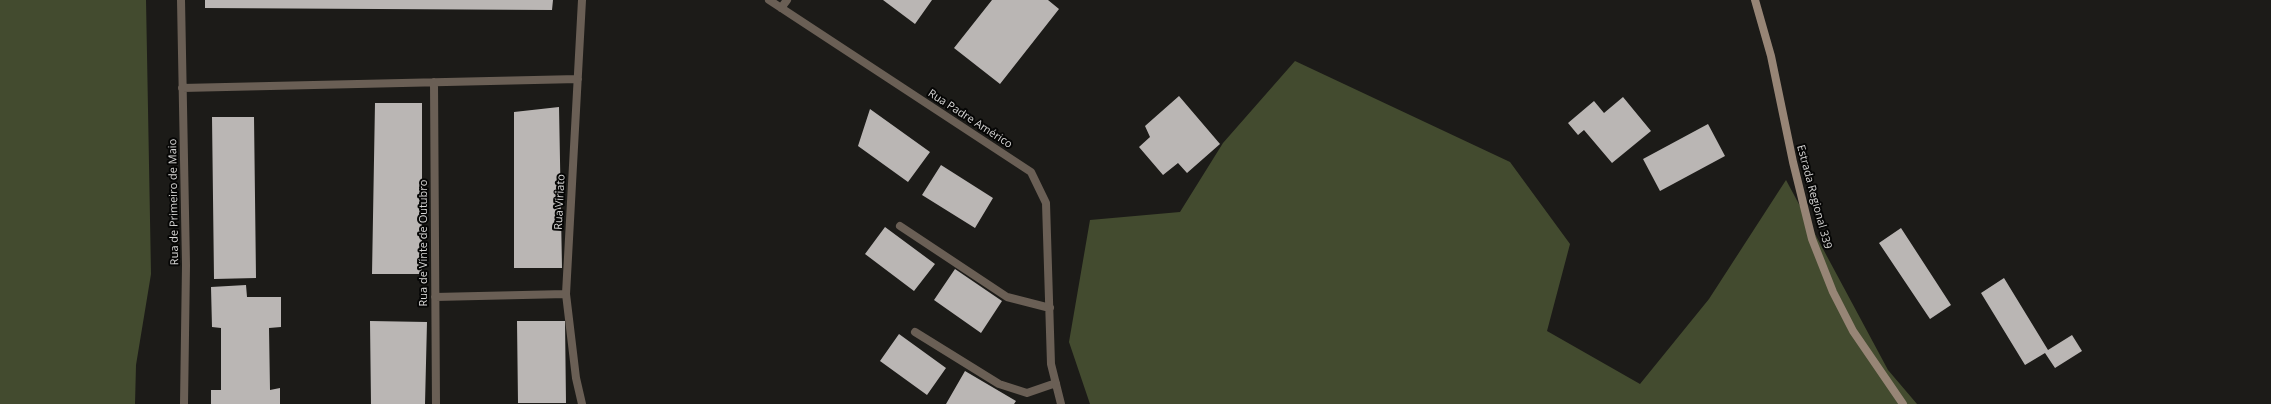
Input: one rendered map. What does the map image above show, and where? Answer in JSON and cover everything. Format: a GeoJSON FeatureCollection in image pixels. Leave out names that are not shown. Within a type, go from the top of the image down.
{"type":"FeatureCollection","features":[{"type":"Feature","properties":{"kind":"main road","name":"Estrada Regional 339"},"geometry":{"type":"LineString","coordinates":[[1755,0],[1771,56],[1793,162],[1812,238],[1833,292],[1853,331],[1903,404]]}},
{"type":"Feature","properties":{"kind":"street","name":"Rua de Primeiro de Maio"},"geometry":{"type":"LineString","coordinates":[[181,0],[186,265],[184,404]]}},
{"type":"Feature","properties":{"kind":"street","name":"Rua Viriato"},"geometry":{"type":"LineString","coordinates":[[582,0],[566,294],[576,378],[582,404]]}},
{"type":"Feature","properties":{"kind":"street","name":"Rua Padre Américo"},"geometry":{"type":"LineString","coordinates":[[769,0],[1031,172],[1046,203],[1051,364],[1061,404]]}},
{"type":"Feature","properties":{"kind":"street"},"geometry":{"type":"LineString","coordinates":[[781,8],[787,0]]}},
{"type":"Feature","properties":{"kind":"street"},"geometry":{"type":"LineString","coordinates":[[182,88],[578,79]]}},
{"type":"Feature","properties":{"kind":"street","name":"Rua de Vinte de Outubro"},"geometry":{"type":"LineString","coordinates":[[434,82],[436,404]]}},
{"type":"Feature","properties":{"kind":"street"},"geometry":{"type":"LineString","coordinates":[[900,226],[1007,297],[1050,308]]}},
{"type":"Feature","properties":{"kind":"street"},"geometry":{"type":"LineString","coordinates":[[435,297],[566,294]]}},
{"type":"Feature","properties":{"kind":"street"},"geometry":{"type":"LineString","coordinates":[[915,332],[999,384],[1027,393],[1056,383]]}},
{"type":"Feature","properties":{"kind":"green space"},"geometry":{"type":"Polygon","coordinates":[[[0,0],[146,0],[151,274],[136,365],[135,404],[0,404],[0,0]]]}},
{"type":"Feature","properties":{"kind":"green space"},"geometry":{"type":"Polygon","coordinates":[[[1295,61],[1510,162],[1570,244],[1547,331],[1640,384],[1709,299],[1786,180],[1888,370],[1917,404],[1090,404],[1069,342],[1090,220],[1180,212],[1223,143],[1295,61]]]}},
{"type":"Feature","properties":{"kind":"building"},"geometry":{"type":"Polygon","coordinates":[[[205,0],[553,0],[552,10],[205,8],[205,0]]]}},
{"type":"Feature","properties":{"kind":"building"},"geometry":{"type":"Polygon","coordinates":[[[883,0],[932,0],[915,24],[883,0]]]}},
{"type":"Feature","properties":{"kind":"building"},"geometry":{"type":"Polygon","coordinates":[[[992,0],[1048,0],[1059,9],[1000,84],[954,48],[992,0]]]}},
{"type":"Feature","properties":{"kind":"building"},"geometry":{"type":"Polygon","coordinates":[[[1179,96],[1220,144],[1187,173],[1178,163],[1163,175],[1139,147],[1150,137],[1145,126],[1179,96]]]}},
{"type":"Feature","properties":{"kind":"building"},"geometry":{"type":"Polygon","coordinates":[[[1623,97],[1651,131],[1612,163],[1584,130],[1578,135],[1568,123],[1594,101],[1604,113],[1623,97]]]}},
{"type":"Feature","properties":{"kind":"building"},"geometry":{"type":"Polygon","coordinates":[[[375,103],[422,103],[422,274],[372,274],[375,103]]]}},
{"type":"Feature","properties":{"kind":"building"},"geometry":{"type":"Polygon","coordinates":[[[559,107],[562,268],[514,268],[514,112],[559,107]]]}},
{"type":"Feature","properties":{"kind":"building"},"geometry":{"type":"Polygon","coordinates":[[[870,109],[930,152],[908,182],[858,146],[870,109]]]}},
{"type":"Feature","properties":{"kind":"building"},"geometry":{"type":"Polygon","coordinates":[[[212,117],[254,117],[256,278],[214,279],[212,117]]]}},
{"type":"Feature","properties":{"kind":"building"},"geometry":{"type":"Polygon","coordinates":[[[1708,124],[1725,156],[1660,191],[1643,159],[1708,124]]]}},
{"type":"Feature","properties":{"kind":"building"},"geometry":{"type":"Polygon","coordinates":[[[941,165],[993,198],[975,228],[922,195],[941,165]]]}},
{"type":"Feature","properties":{"kind":"building"},"geometry":{"type":"Polygon","coordinates":[[[885,227],[935,264],[914,291],[865,254],[885,227]]]}},
{"type":"Feature","properties":{"kind":"building"},"geometry":{"type":"Polygon","coordinates":[[[1901,228],[1951,305],[1930,319],[1879,243],[1901,228]]]}},
{"type":"Feature","properties":{"kind":"building"},"geometry":{"type":"Polygon","coordinates":[[[955,269],[1002,301],[981,333],[934,300],[955,269]]]}},
{"type":"Feature","properties":{"kind":"building"},"geometry":{"type":"Polygon","coordinates":[[[2004,278],[2048,350],[2072,335],[2082,351],[2055,368],[2045,353],[2025,365],[1981,293],[2004,278]]]}},
{"type":"Feature","properties":{"kind":"building"},"geometry":{"type":"Polygon","coordinates":[[[246,285],[247,297],[281,297],[281,327],[269,328],[270,390],[280,388],[280,404],[211,404],[211,390],[221,390],[221,328],[212,327],[211,287],[246,285]]]}},
{"type":"Feature","properties":{"kind":"building"},"geometry":{"type":"Polygon","coordinates":[[[370,321],[427,322],[425,404],[371,404],[370,321]]]}},
{"type":"Feature","properties":{"kind":"building"},"geometry":{"type":"Polygon","coordinates":[[[517,321],[565,321],[566,403],[518,403],[517,321]]]}},
{"type":"Feature","properties":{"kind":"building"},"geometry":{"type":"Polygon","coordinates":[[[899,334],[946,368],[927,395],[880,361],[899,334]]]}},
{"type":"Feature","properties":{"kind":"building"},"geometry":{"type":"Polygon","coordinates":[[[965,371],[1016,401],[1014,404],[946,404],[965,371]]]}}]}
